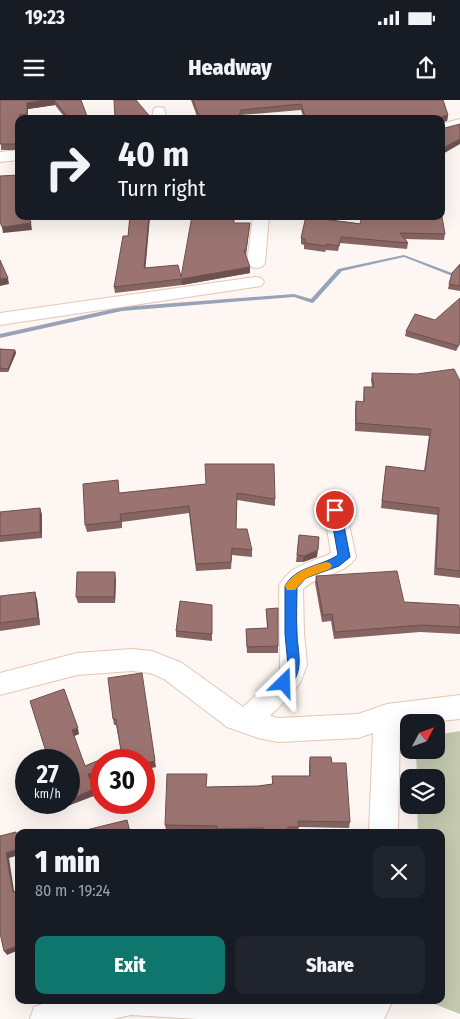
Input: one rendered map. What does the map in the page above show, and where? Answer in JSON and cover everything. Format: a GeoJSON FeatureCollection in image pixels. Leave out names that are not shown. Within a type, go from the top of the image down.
{"type":"FeatureCollection","features":[{"type":"Feature","properties":{"kind":"street"},"geometry":{"type":"LineString","coordinates":[[445,128],[460,123]]}},
{"type":"Feature","properties":{"kind":"street"},"geometry":{"type":"LineString","coordinates":[[0,157],[15,155]]}},
{"type":"Feature","properties":{"kind":"street"},"geometry":{"type":"LineString","coordinates":[[256,264],[261,220]]}},
{"type":"Feature","properties":{"kind":"street"},"geometry":{"type":"LineString","coordinates":[[0,319],[256,282]]}},
{"type":"Feature","properties":{"kind":"street"},"geometry":{"type":"LineString","coordinates":[[246,721],[278,691],[291,675],[294,665],[291,634],[291,586],[302,574],[335,563],[344,557],[335,510]]}},
{"type":"Feature","properties":{"kind":"street"},"geometry":{"type":"LineString","coordinates":[[0,684],[78,664],[132,660],[152,662],[173,671],[236,718],[278,730],[358,726],[388,716],[460,707]]}},
{"type":"Feature","properties":{"kind":"street"},"geometry":{"type":"LineString","coordinates":[[384,829],[388,716]]}},
{"type":"Feature","properties":{"kind":"street"},"geometry":{"type":"LineString","coordinates":[[46,1019],[82,1008],[105,1004]]}},
{"type":"Feature","properties":{"kind":"street"},"geometry":{"type":"LineString","coordinates":[[230,1004],[254,1005],[356,1019],[367,1015],[374,1004]]}},
{"type":"Feature","properties":{"kind":"green space"},"geometry":{"type":"Polygon","coordinates":[[[460,731],[460,1014],[434,1004],[445,1004],[445,829],[418,829],[417,814],[445,814],[445,769],[417,769],[416,759],[445,759],[445,734],[460,731]]]}},
{"type":"Feature","properties":{"kind":"building"},"geometry":{"type":"Polygon","coordinates":[[[0,100],[48,100],[27,103],[27,114],[15,115],[15,144],[0,144],[0,100]]]}},
{"type":"Feature","properties":{"kind":"building"},"geometry":{"type":"Polygon","coordinates":[[[54,100],[81,100],[87,115],[66,115],[54,100]]]}},
{"type":"Feature","properties":{"kind":"building"},"geometry":{"type":"Polygon","coordinates":[[[114,100],[136,100],[149,115],[115,115],[114,100]]]}},
{"type":"Feature","properties":{"kind":"building"},"geometry":{"type":"Polygon","coordinates":[[[193,100],[443,100],[448,115],[305,115],[301,104],[241,110],[239,115],[199,115],[193,100]]]}},
{"type":"Feature","properties":{"kind":"building"},"geometry":{"type":"Polygon","coordinates":[[[460,124],[460,139],[445,147],[445,128],[460,124]]]}},
{"type":"Feature","properties":{"kind":"building"},"geometry":{"type":"Polygon","coordinates":[[[15,175],[15,220],[30,220],[31,223],[2,227],[0,222],[0,176],[15,175]]]}},
{"type":"Feature","properties":{"kind":"building"},"geometry":{"type":"Polygon","coordinates":[[[130,220],[149,220],[144,268],[178,265],[181,277],[191,220],[234,220],[234,223],[250,223],[246,250],[244,250],[250,267],[181,279],[114,287],[123,236],[128,236],[130,220]]]}},
{"type":"Feature","properties":{"kind":"building"},"geometry":{"type":"Polygon","coordinates":[[[305,220],[330,220],[360,224],[361,220],[443,220],[445,234],[400,233],[408,243],[341,237],[339,246],[305,243],[305,239],[301,238],[305,220]]]}},
{"type":"Feature","properties":{"kind":"building"},"geometry":{"type":"Polygon","coordinates":[[[0,260],[8,278],[0,279],[0,260]]]}},
{"type":"Feature","properties":{"kind":"building"},"geometry":{"type":"Polygon","coordinates":[[[460,264],[460,286],[449,284],[452,273],[460,264]]]}},
{"type":"Feature","properties":{"kind":"building"},"geometry":{"type":"Polygon","coordinates":[[[460,298],[460,341],[458,346],[406,331],[415,314],[435,320],[460,298]]]}},
{"type":"Feature","properties":{"kind":"building"},"geometry":{"type":"Polygon","coordinates":[[[0,349],[15,350],[8,369],[0,368],[0,349]]]}},
{"type":"Feature","properties":{"kind":"building"},"geometry":{"type":"Polygon","coordinates":[[[454,369],[460,381],[460,571],[436,568],[439,508],[382,501],[386,466],[425,471],[431,429],[356,423],[356,401],[364,402],[364,387],[374,387],[372,373],[417,374],[454,369]]]}},
{"type":"Feature","properties":{"kind":"building"},"geometry":{"type":"Polygon","coordinates":[[[205,464],[274,464],[275,499],[237,493],[236,529],[247,529],[252,550],[232,548],[231,562],[196,564],[189,506],[120,514],[121,521],[85,525],[83,484],[118,480],[119,493],[206,484],[205,464]]]}},
{"type":"Feature","properties":{"kind":"building"},"geometry":{"type":"Polygon","coordinates":[[[40,508],[40,532],[0,536],[0,512],[40,508]]]}},
{"type":"Feature","properties":{"kind":"building"},"geometry":{"type":"Polygon","coordinates":[[[299,535],[319,537],[318,550],[304,556],[297,555],[299,535]]]}},
{"type":"Feature","properties":{"kind":"building"},"geometry":{"type":"Polygon","coordinates":[[[397,571],[404,602],[459,605],[460,627],[422,625],[335,632],[332,614],[323,615],[316,576],[397,571]]]}},
{"type":"Feature","properties":{"kind":"building"},"geometry":{"type":"Polygon","coordinates":[[[77,572],[115,572],[114,597],[76,597],[77,572]]]}},
{"type":"Feature","properties":{"kind":"building"},"geometry":{"type":"Polygon","coordinates":[[[35,592],[38,618],[0,623],[0,596],[35,592]]]}},
{"type":"Feature","properties":{"kind":"building"},"geometry":{"type":"Polygon","coordinates":[[[180,601],[212,605],[212,634],[176,631],[180,601]]]}},
{"type":"Feature","properties":{"kind":"building"},"geometry":{"type":"Polygon","coordinates":[[[278,608],[278,646],[247,647],[246,629],[268,628],[266,609],[278,608]]]}},
{"type":"Feature","properties":{"kind":"building"},"geometry":{"type":"Polygon","coordinates":[[[142,673],[153,749],[121,749],[116,719],[113,719],[108,678],[142,673]]]}},
{"type":"Feature","properties":{"kind":"building"},"geometry":{"type":"Polygon","coordinates":[[[64,689],[78,728],[72,730],[79,749],[45,749],[30,701],[64,689]]]}},
{"type":"Feature","properties":{"kind":"building"},"geometry":{"type":"Polygon","coordinates":[[[80,752],[85,766],[90,764],[90,774],[88,774],[90,791],[80,795],[80,752]]]}},
{"type":"Feature","properties":{"kind":"building"},"geometry":{"type":"Polygon","coordinates":[[[310,757],[331,757],[332,763],[346,763],[350,822],[298,821],[299,827],[288,827],[288,829],[217,829],[217,826],[165,825],[167,774],[207,774],[206,787],[258,786],[273,784],[272,776],[310,776],[310,757]]]}},
{"type":"Feature","properties":{"kind":"building"},"geometry":{"type":"Polygon","coordinates":[[[127,820],[129,829],[90,829],[127,820]]]}},
{"type":"Feature","properties":{"kind":"building"},"geometry":{"type":"Polygon","coordinates":[[[15,832],[15,850],[6,853],[13,892],[15,891],[15,947],[4,951],[0,933],[0,836],[15,832]]]}},
{"type":"Feature","properties":{"kind":"waterway"},"geometry":{"type":"LineString","coordinates":[[0,336],[122,309],[294,295],[312,301],[340,270],[404,256],[460,278]]}},
{"type":"Feature","properties":{"kind":"slow traffic"},"geometry":{"type":"LineString","coordinates":[[291,586],[302,574],[326,566]]}},
{"type":"Feature","properties":{"kind":"route"},"geometry":{"type":"LineString","coordinates":[[284,683],[291,675],[294,665],[291,634],[291,586],[302,574],[335,563],[344,557],[335,510]]}}]}
